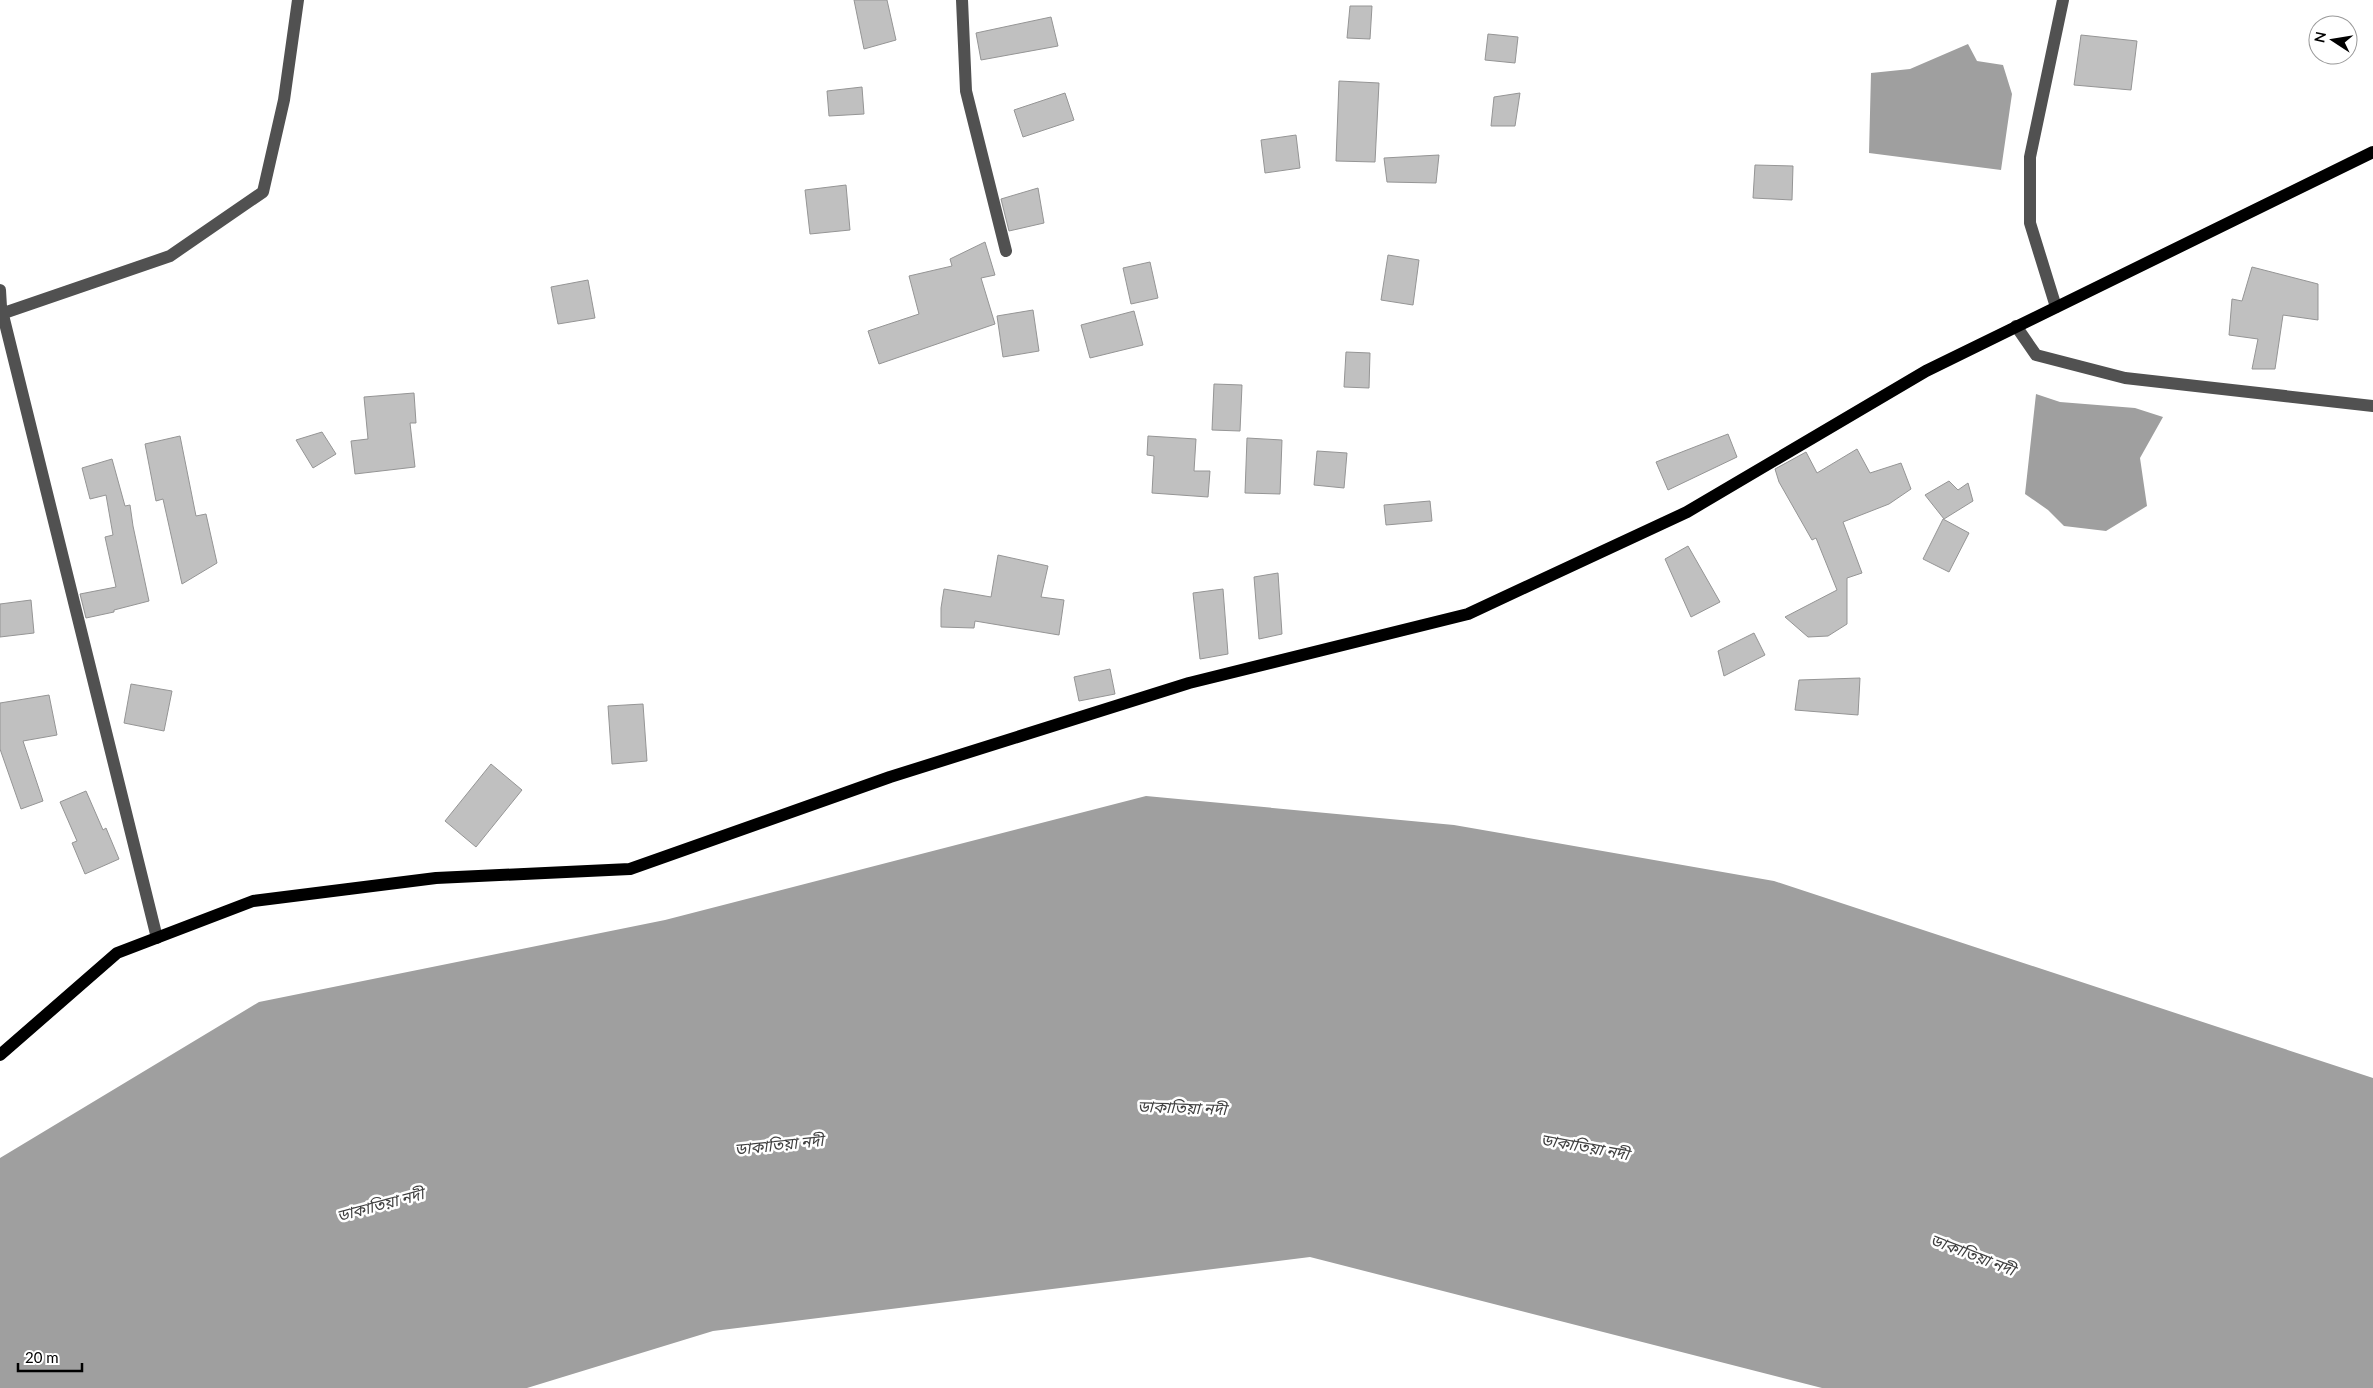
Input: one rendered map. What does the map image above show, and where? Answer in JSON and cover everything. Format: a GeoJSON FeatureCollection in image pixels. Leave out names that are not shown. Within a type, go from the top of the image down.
{"type":"FeatureCollection","features":[{"type":"Feature","properties":{"kind":"main road"},"geometry":{"type":"LineString","coordinates":[[0,1055],[116,953],[253,901],[436,878],[630,869],[890,777],[1188,683],[1468,614],[1687,512],[1926,371],[2373,152]]}},
{"type":"Feature","properties":{"kind":"street"},"geometry":{"type":"LineString","coordinates":[[2,309],[170,256],[264,192],[284,100],[298,0]]}},
{"type":"Feature","properties":{"kind":"street"},"geometry":{"type":"LineString","coordinates":[[962,0],[966,91],[1006,250]]}},
{"type":"Feature","properties":{"kind":"street"},"geometry":{"type":"LineString","coordinates":[[2056,307],[2030,223],[2030,157],[2063,0]]}},
{"type":"Feature","properties":{"kind":"street"},"geometry":{"type":"LineString","coordinates":[[0,290],[2,309],[157,938]]}},
{"type":"Feature","properties":{"kind":"street"},"geometry":{"type":"LineString","coordinates":[[2016,327],[2036,355],[2125,378],[2373,406]]}},
{"type":"Feature","properties":{"kind":"water"},"geometry":{"type":"Polygon","coordinates":[[[1968,44],[1977,61],[2003,65],[2012,94],[2001,170],[1869,153],[1871,73],[1910,69],[1968,44]]]}},
{"type":"Feature","properties":{"kind":"water"},"geometry":{"type":"Polygon","coordinates":[[[2036,394],[2060,402],[2135,408],[2163,417],[2140,458],[2147,506],[2106,531],[2064,526],[2048,510],[2025,494],[2036,394]]]}},
{"type":"Feature","properties":{"kind":"water","name":"ডাকাতিয়া নদী"},"geometry":{"type":"Polygon","coordinates":[[[1146,796],[1454,825],[1774,881],[2373,1078],[2373,1388],[1822,1388],[1310,1257],[713,1331],[527,1388],[0,1388],[0,1158],[259,1002],[665,920],[1146,796]]]}},
{"type":"Feature","properties":{"kind":"building"},"geometry":{"type":"Polygon","coordinates":[[[854,0],[887,0],[896,40],[864,49],[854,0]]]}},
{"type":"Feature","properties":{"kind":"building"},"geometry":{"type":"Polygon","coordinates":[[[1350,6],[1372,6],[1370,39],[1347,38],[1350,6]]]}},
{"type":"Feature","properties":{"kind":"building"},"geometry":{"type":"Polygon","coordinates":[[[1051,17],[1058,46],[981,60],[976,33],[1051,17]]]}},
{"type":"Feature","properties":{"kind":"building"},"geometry":{"type":"Polygon","coordinates":[[[1488,34],[1518,37],[1515,63],[1485,60],[1488,34]]]}},
{"type":"Feature","properties":{"kind":"building"},"geometry":{"type":"Polygon","coordinates":[[[2081,35],[2137,41],[2131,90],[2074,85],[2081,35]]]}},
{"type":"Feature","properties":{"kind":"building"},"geometry":{"type":"Polygon","coordinates":[[[1339,81],[1379,83],[1375,162],[1336,161],[1339,81]]]}},
{"type":"Feature","properties":{"kind":"building"},"geometry":{"type":"Polygon","coordinates":[[[862,87],[864,114],[829,116],[827,91],[862,87]]]}},
{"type":"Feature","properties":{"kind":"building"},"geometry":{"type":"Polygon","coordinates":[[[1065,93],[1074,120],[1023,137],[1014,110],[1065,93]]]}},
{"type":"Feature","properties":{"kind":"building"},"geometry":{"type":"Polygon","coordinates":[[[1520,93],[1515,126],[1491,126],[1494,97],[1520,93]]]}},
{"type":"Feature","properties":{"kind":"building"},"geometry":{"type":"Polygon","coordinates":[[[1296,135],[1300,168],[1265,173],[1261,140],[1296,135]]]}},
{"type":"Feature","properties":{"kind":"building"},"geometry":{"type":"Polygon","coordinates":[[[1439,155],[1436,183],[1387,182],[1384,158],[1439,155]]]}},
{"type":"Feature","properties":{"kind":"building"},"geometry":{"type":"Polygon","coordinates":[[[1755,165],[1793,166],[1792,200],[1753,198],[1755,165]]]}},
{"type":"Feature","properties":{"kind":"building"},"geometry":{"type":"Polygon","coordinates":[[[846,185],[850,230],[810,234],[805,190],[846,185]]]}},
{"type":"Feature","properties":{"kind":"building"},"geometry":{"type":"Polygon","coordinates":[[[1038,188],[1044,223],[1009,231],[1001,199],[1038,188]]]}},
{"type":"Feature","properties":{"kind":"building"},"geometry":{"type":"Polygon","coordinates":[[[985,242],[995,275],[981,278],[995,324],[879,364],[868,331],[919,314],[909,276],[952,266],[950,259],[985,242]]]}},
{"type":"Feature","properties":{"kind":"building"},"geometry":{"type":"Polygon","coordinates":[[[1388,255],[1419,260],[1413,305],[1381,300],[1388,255]]]}},
{"type":"Feature","properties":{"kind":"building"},"geometry":{"type":"Polygon","coordinates":[[[1150,262],[1158,298],[1131,304],[1123,268],[1150,262]]]}},
{"type":"Feature","properties":{"kind":"building"},"geometry":{"type":"Polygon","coordinates":[[[2252,267],[2318,284],[2318,320],[2283,315],[2275,369],[2252,369],[2258,339],[2229,335],[2232,299],[2242,301],[2252,267]]]}},
{"type":"Feature","properties":{"kind":"building"},"geometry":{"type":"Polygon","coordinates":[[[588,280],[595,318],[558,324],[551,287],[588,280]]]}},
{"type":"Feature","properties":{"kind":"building"},"geometry":{"type":"Polygon","coordinates":[[[1033,310],[1039,351],[1003,357],[997,316],[1033,310]]]}},
{"type":"Feature","properties":{"kind":"building"},"geometry":{"type":"Polygon","coordinates":[[[1134,311],[1143,345],[1090,358],[1081,325],[1134,311]]]}},
{"type":"Feature","properties":{"kind":"building"},"geometry":{"type":"Polygon","coordinates":[[[1346,352],[1370,353],[1369,388],[1344,387],[1346,352]]]}},
{"type":"Feature","properties":{"kind":"building"},"geometry":{"type":"Polygon","coordinates":[[[1214,384],[1242,385],[1240,431],[1212,430],[1214,384]]]}},
{"type":"Feature","properties":{"kind":"building"},"geometry":{"type":"Polygon","coordinates":[[[414,393],[416,423],[410,423],[415,467],[355,474],[351,441],[368,439],[364,397],[414,393]]]}},
{"type":"Feature","properties":{"kind":"building"},"geometry":{"type":"Polygon","coordinates":[[[322,432],[336,454],[313,468],[296,440],[322,432]]]}},
{"type":"Feature","properties":{"kind":"building"},"geometry":{"type":"Polygon","coordinates":[[[1728,434],[1737,457],[1668,490],[1656,462],[1728,434]]]}},
{"type":"Feature","properties":{"kind":"building"},"geometry":{"type":"Polygon","coordinates":[[[180,436],[196,516],[206,514],[217,563],[182,584],[163,499],[156,501],[145,444],[180,436]]]}},
{"type":"Feature","properties":{"kind":"building"},"geometry":{"type":"Polygon","coordinates":[[[1148,436],[1196,439],[1194,471],[1210,471],[1208,497],[1152,493],[1154,456],[1147,455],[1148,436]]]}},
{"type":"Feature","properties":{"kind":"building"},"geometry":{"type":"Polygon","coordinates":[[[1247,438],[1282,440],[1280,494],[1245,493],[1247,438]]]}},
{"type":"Feature","properties":{"kind":"building"},"geometry":{"type":"Polygon","coordinates":[[[1857,449],[1870,473],[1901,463],[1911,489],[1889,504],[1843,522],[1862,573],[1847,578],[1847,624],[1828,636],[1808,637],[1785,617],[1837,590],[1816,538],[1812,540],[1779,482],[1775,469],[1806,452],[1817,473],[1857,449]]]}},
{"type":"Feature","properties":{"kind":"building"},"geometry":{"type":"Polygon","coordinates":[[[1317,451],[1347,453],[1344,488],[1314,485],[1317,451]]]}},
{"type":"Feature","properties":{"kind":"building"},"geometry":{"type":"Polygon","coordinates":[[[112,459],[125,506],[130,505],[149,601],[114,610],[114,612],[86,618],[80,594],[116,587],[105,537],[113,535],[106,495],[90,499],[82,468],[112,459]]]}},
{"type":"Feature","properties":{"kind":"building"},"geometry":{"type":"Polygon","coordinates":[[[1949,481],[1958,490],[1968,483],[1973,501],[1944,519],[1925,495],[1949,481]]]}},
{"type":"Feature","properties":{"kind":"building"},"geometry":{"type":"Polygon","coordinates":[[[1430,501],[1432,521],[1386,525],[1384,505],[1430,501]]]}},
{"type":"Feature","properties":{"kind":"building"},"geometry":{"type":"Polygon","coordinates":[[[1943,519],[1969,533],[1949,572],[1923,559],[1943,519]]]}},
{"type":"Feature","properties":{"kind":"building"},"geometry":{"type":"Polygon","coordinates":[[[1688,546],[1720,602],[1691,617],[1665,559],[1688,546]]]}},
{"type":"Feature","properties":{"kind":"building"},"geometry":{"type":"Polygon","coordinates":[[[998,555],[1048,566],[1041,597],[1064,600],[1059,635],[975,621],[974,628],[941,627],[944,589],[991,597],[998,555]]]}},
{"type":"Feature","properties":{"kind":"building"},"geometry":{"type":"Polygon","coordinates":[[[1278,573],[1282,634],[1259,639],[1254,577],[1278,573]]]}},
{"type":"Feature","properties":{"kind":"building"},"geometry":{"type":"Polygon","coordinates":[[[1223,589],[1228,654],[1200,659],[1193,593],[1223,589]]]}},
{"type":"Feature","properties":{"kind":"building"},"geometry":{"type":"Polygon","coordinates":[[[31,600],[34,633],[0,637],[0,604],[31,600]]]}},
{"type":"Feature","properties":{"kind":"building"},"geometry":{"type":"Polygon","coordinates":[[[1754,633],[1765,655],[1724,676],[1718,651],[1754,633]]]}},
{"type":"Feature","properties":{"kind":"building"},"geometry":{"type":"Polygon","coordinates":[[[1110,669],[1115,694],[1079,701],[1074,677],[1110,669]]]}},
{"type":"Feature","properties":{"kind":"building"},"geometry":{"type":"Polygon","coordinates":[[[1860,678],[1858,715],[1795,710],[1799,680],[1860,678]]]}},
{"type":"Feature","properties":{"kind":"building"},"geometry":{"type":"Polygon","coordinates":[[[131,684],[172,691],[164,731],[124,723],[131,684]]]}},
{"type":"Feature","properties":{"kind":"building"},"geometry":{"type":"Polygon","coordinates":[[[49,695],[57,735],[23,741],[43,801],[21,809],[0,749],[0,703],[49,695]]]}},
{"type":"Feature","properties":{"kind":"building"},"geometry":{"type":"Polygon","coordinates":[[[643,704],[647,761],[612,764],[608,706],[643,704]]]}},
{"type":"Feature","properties":{"kind":"building"},"geometry":{"type":"Polygon","coordinates":[[[491,764],[522,790],[476,847],[445,821],[491,764]]]}},
{"type":"Feature","properties":{"kind":"building"},"geometry":{"type":"Polygon","coordinates":[[[86,791],[103,830],[106,828],[119,859],[85,874],[72,843],[77,841],[60,802],[86,791]]]}}]}
